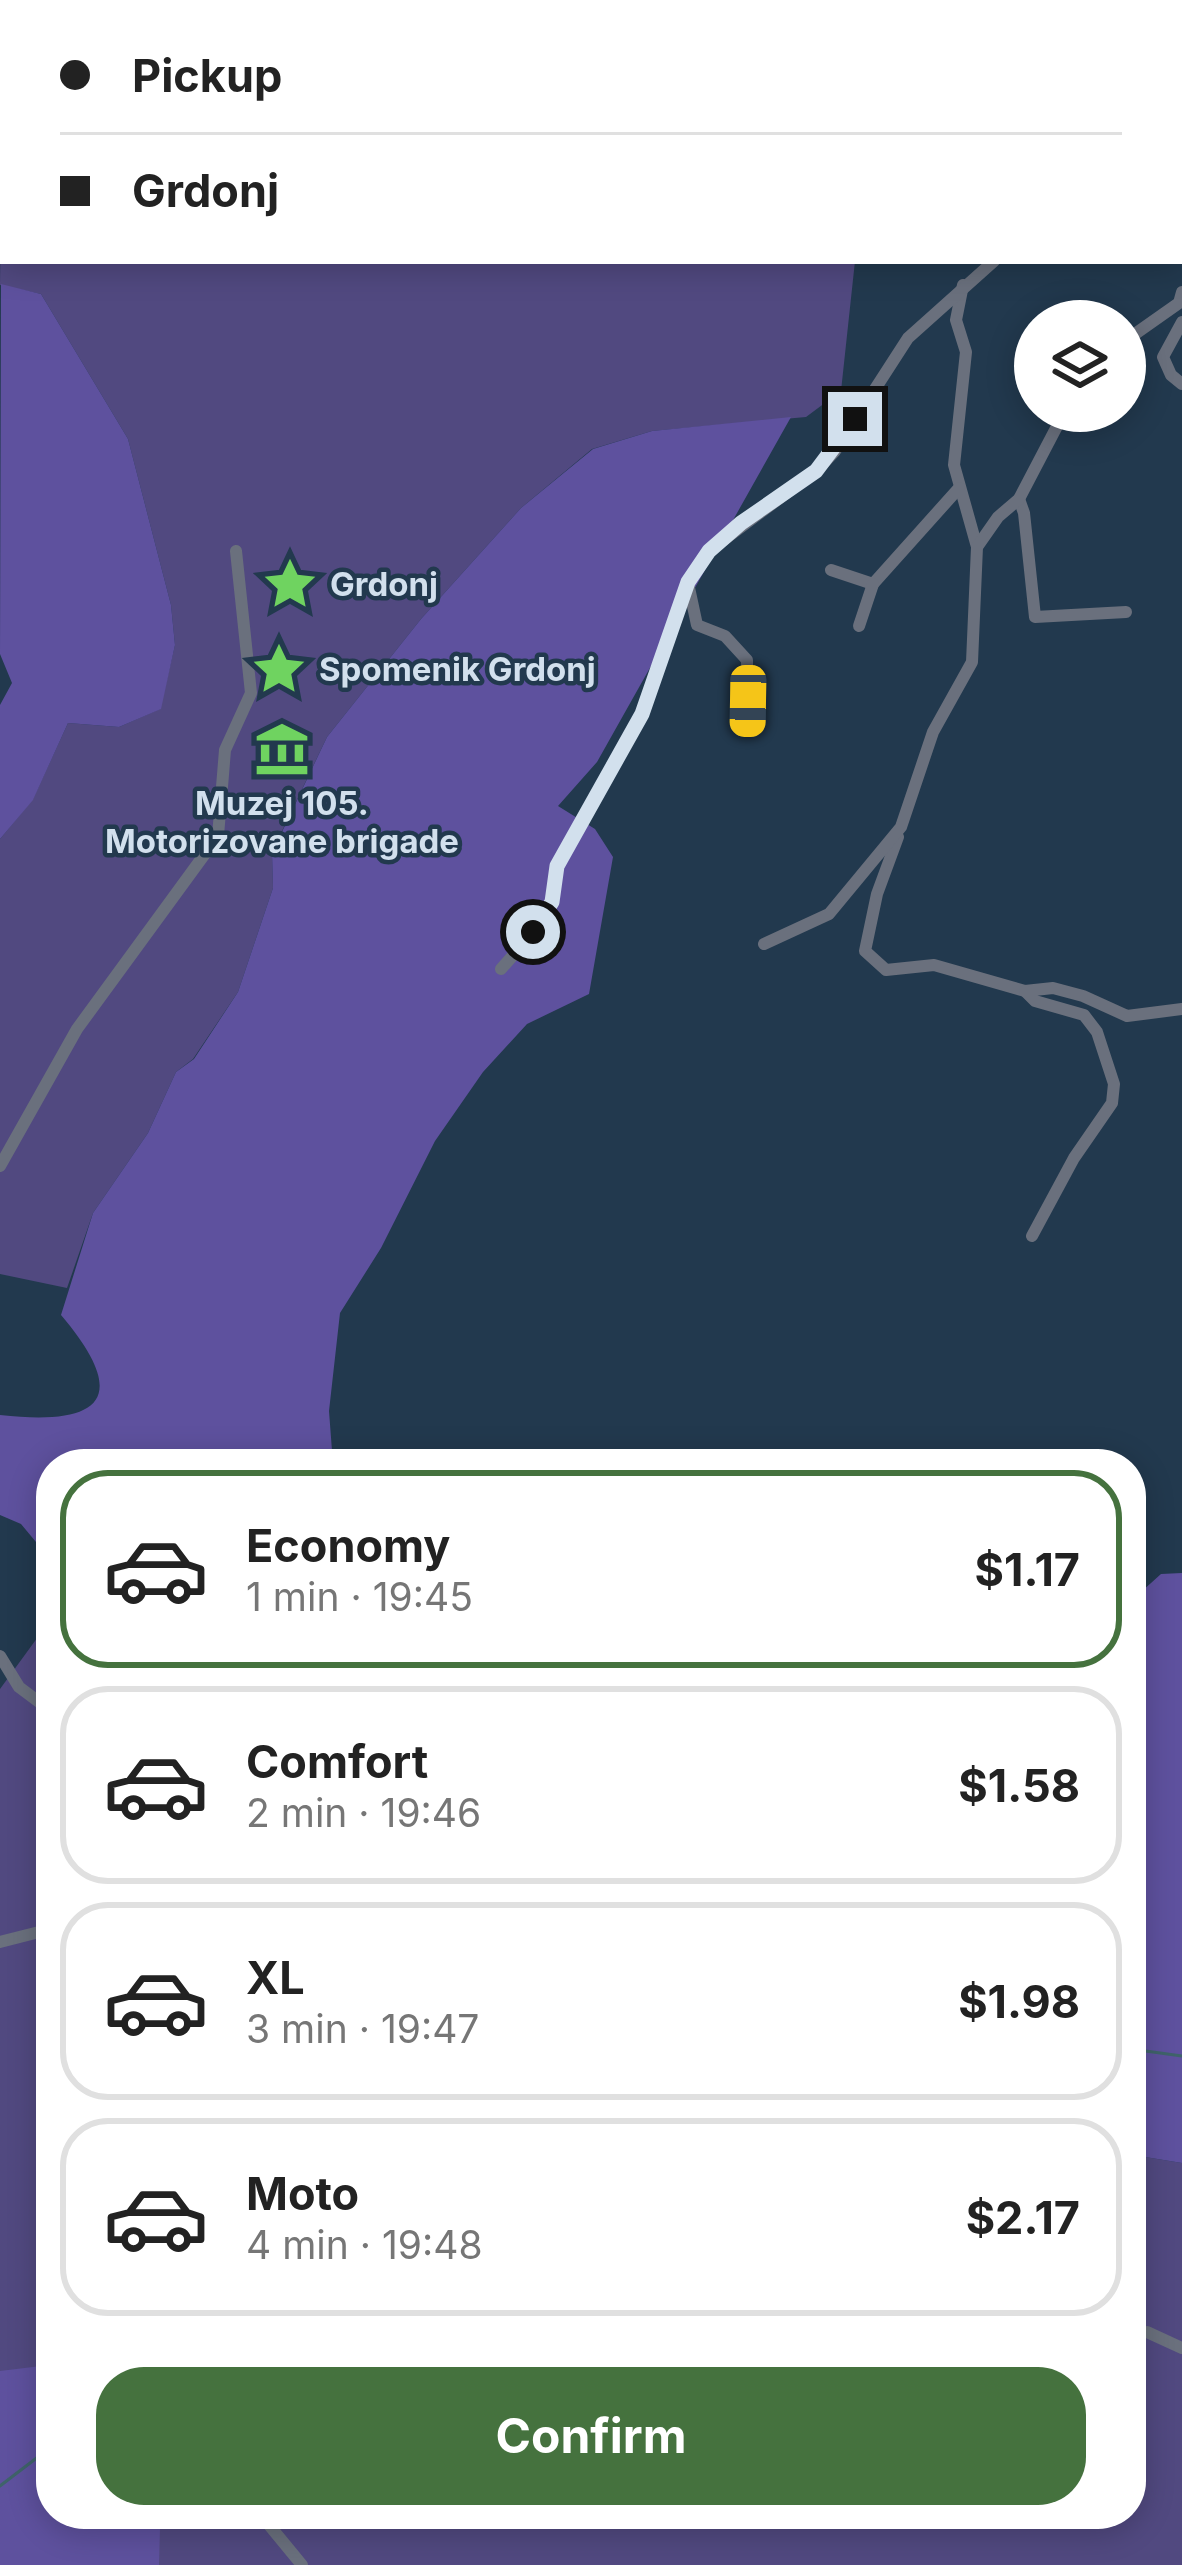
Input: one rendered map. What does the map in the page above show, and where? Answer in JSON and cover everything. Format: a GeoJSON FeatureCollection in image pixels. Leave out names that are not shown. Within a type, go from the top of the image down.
{"type":"FeatureCollection","features":[{"type":"Feature","properties":{"kind":"street"},"geometry":{"type":"LineString","coordinates":[[501,968],[545,919],[557,866],[642,714],[688,582],[709,551],[825,461],[908,338],[990,264]]}},
{"type":"Feature","properties":{"kind":"street"},"geometry":{"type":"LineString","coordinates":[[964,284],[956,320],[966,352],[954,465],[977,547],[971,662],[933,732],[878,894],[865,951],[886,970],[934,965],[1025,991],[1053,988],[1126,1016],[1182,1009]]}},
{"type":"Feature","properties":{"kind":"street"},"geometry":{"type":"LineString","coordinates":[[1146,325],[1181,298]]}},
{"type":"Feature","properties":{"kind":"street"},"geometry":{"type":"LineString","coordinates":[[1182,322],[1163,357],[1171,375],[1182,384]]}},
{"type":"Feature","properties":{"kind":"street"},"geometry":{"type":"LineString","coordinates":[[977,547],[1019,499],[1054,432]]}},
{"type":"Feature","properties":{"kind":"street"},"geometry":{"type":"LineString","coordinates":[[859,626],[873,584],[959,488]]}},
{"type":"Feature","properties":{"kind":"street"},"geometry":{"type":"LineString","coordinates":[[1019,499],[1035,617],[1126,612]]}},
{"type":"Feature","properties":{"kind":"street"},"geometry":{"type":"LineString","coordinates":[[0,1166],[77,1029],[218,836],[225,750],[251,693],[236,551]]}},
{"type":"Feature","properties":{"kind":"street"},"geometry":{"type":"LineString","coordinates":[[831,571],[873,584]]}},
{"type":"Feature","properties":{"kind":"street"},"geometry":{"type":"LineString","coordinates":[[688,582],[697,625],[736,644],[747,661],[748,729]]}},
{"type":"Feature","properties":{"kind":"street"},"geometry":{"type":"LineString","coordinates":[[764,944],[829,914],[901,827]]}},
{"type":"Feature","properties":{"kind":"street"},"geometry":{"type":"LineString","coordinates":[[1025,991],[1035,1001],[1084,1015],[1097,1032],[1114,1084],[1112,1103],[1032,1236]]}},
{"type":"Feature","properties":{"kind":"street"},"geometry":{"type":"LineString","coordinates":[[0,1656],[19,1688],[36,1700]]}},
{"type":"Feature","properties":{"kind":"street"},"geometry":{"type":"LineString","coordinates":[[0,1942],[36,1933]]}},
{"type":"Feature","properties":{"kind":"street"},"geometry":{"type":"LineString","coordinates":[[1147,2332],[1182,2348]]}},
{"type":"Feature","properties":{"kind":"street"},"geometry":{"type":"LineString","coordinates":[[272,2529],[302,2565]]}},
{"type":"Feature","properties":{"kind":"shaded area"},"geometry":{"type":"Polygon","coordinates":[[[0,264],[855,264],[841,391],[806,417],[652,431],[592,449],[521,508],[421,619],[327,737],[272,852],[273,888],[238,992],[193,1059],[176,1072],[148,1133],[93,1213],[67,1288],[0,1274],[0,839],[33,799],[68,723],[119,727],[160,709],[175,645],[171,605],[128,439],[41,294],[0,285],[0,264]]]}},
{"type":"Feature","properties":{"kind":"shaded area"},"geometry":{"type":"Polygon","coordinates":[[[1,284],[41,294],[128,439],[171,605],[175,645],[161,709],[119,727],[68,723],[33,800],[0,839],[0,705],[12,683],[0,654],[1,284]]]}},
{"type":"Feature","properties":{"kind":"shaded area"},"geometry":{"type":"Polygon","coordinates":[[[791,417],[597,762],[558,806],[595,829],[613,857],[589,994],[527,1024],[483,1072],[435,1141],[381,1248],[340,1313],[329,1411],[332,1449],[36,1449],[36,1542],[21,1524],[0,1515],[0,1415],[61,1416],[82,1411],[95,1401],[100,1387],[96,1368],[61,1315],[93,1213],[148,1133],[176,1072],[194,1059],[238,992],[273,888],[272,853],[327,737],[421,619],[521,508],[593,449],[652,431],[791,417]]]}},
{"type":"Feature","properties":{"kind":"shaded area"},"geometry":{"type":"Polygon","coordinates":[[[1182,1573],[1182,2163],[1146,2157],[1146,1588],[1161,1574],[1182,1573]]]}},
{"type":"Feature","properties":{"kind":"shaded area"},"geometry":{"type":"Polygon","coordinates":[[[36,1640],[36,2529],[1146,2529],[1146,2157],[1182,2163],[1182,2565],[0,2565],[0,1689],[36,1640]]]}},
{"type":"Feature","properties":{"kind":"shaded area"},"geometry":{"type":"Polygon","coordinates":[[[36,2367],[36,2529],[160,2529],[159,2565],[0,2565],[0,2371],[36,2367]]]}},
{"type":"Feature","properties":{"kind":"waterway"},"geometry":{"type":"LineString","coordinates":[[1146,2051],[1182,2056]]}},
{"type":"Feature","properties":{"kind":"waterway"},"geometry":{"type":"LineString","coordinates":[[0,2486],[36,2458]]}},
{"type":"Feature","properties":{"kind":"place","name":"Grdonj"},"geometry":{"type":"Point","coordinates":[290,584]}},
{"type":"Feature","properties":{"kind":"place","name":"Spomenik Grdonj"},"geometry":{"type":"Point","coordinates":[279,669]}},
{"type":"Feature","properties":{"kind":"place","name":"Muzej 105. Motorizovane brigade"},"geometry":{"type":"Point","coordinates":[282,749]}},
{"type":"Feature","properties":{"kind":"route"},"geometry":{"type":"LineString","coordinates":[[533,932],[552,902],[557,866],[642,714],[688,582],[709,551],[741,523],[816,471],[855,419]]}}]}
